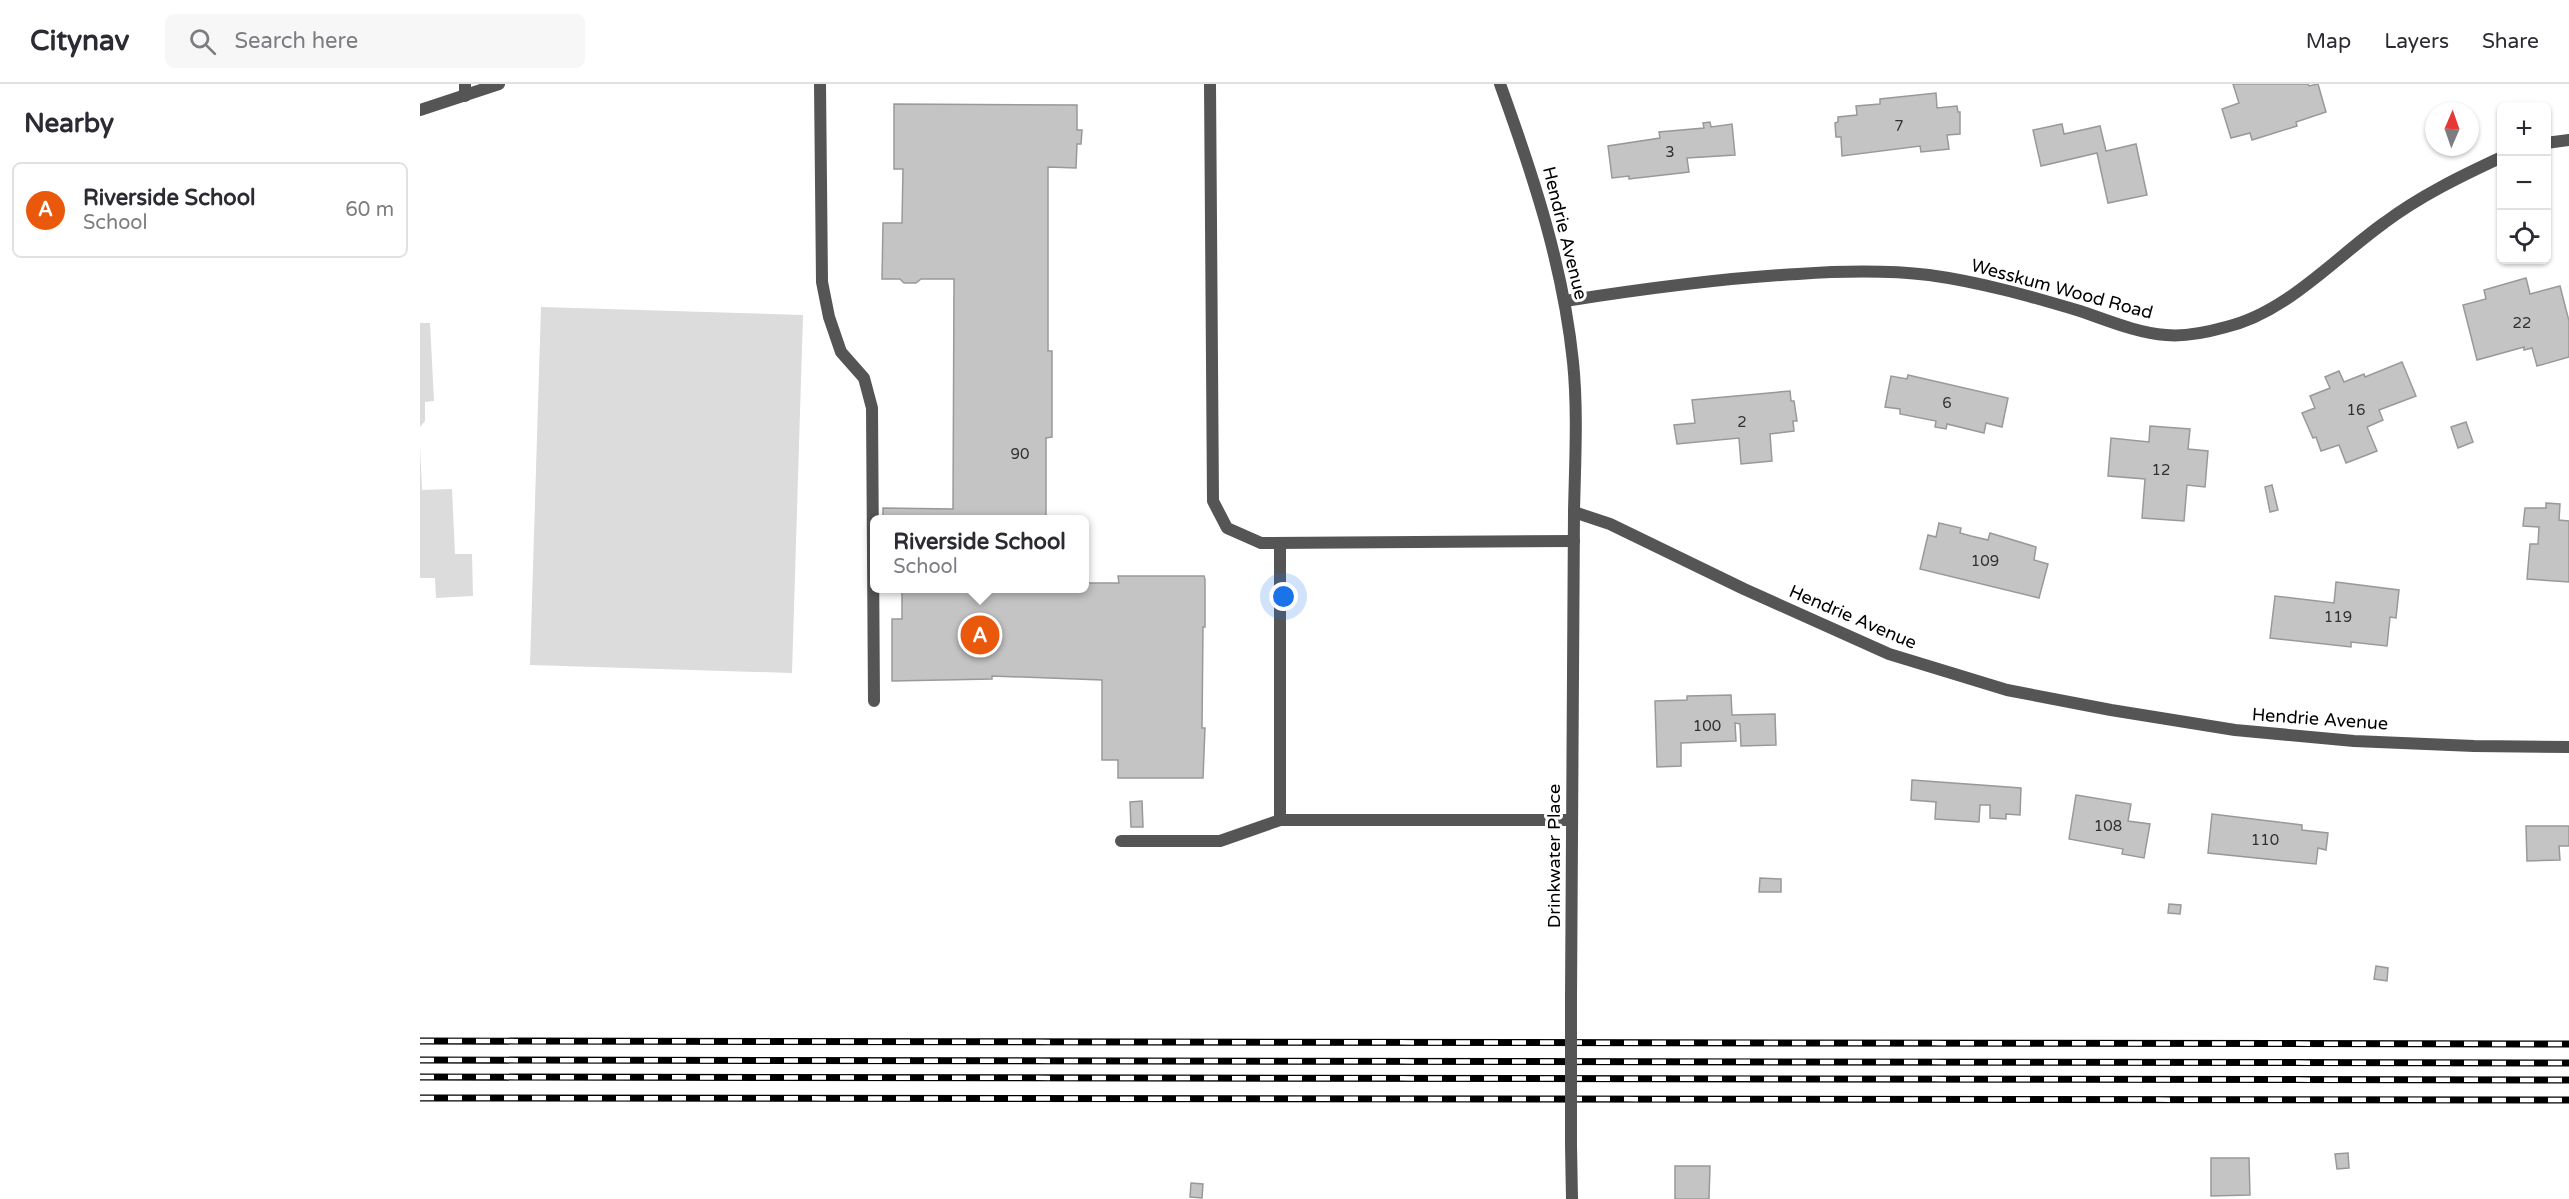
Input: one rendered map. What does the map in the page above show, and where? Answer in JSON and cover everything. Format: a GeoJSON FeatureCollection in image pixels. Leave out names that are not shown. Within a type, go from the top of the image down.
{"type":"FeatureCollection","features":[{"type":"Feature","properties":{"kind":"street"},"geometry":{"type":"LineString","coordinates":[[420,110],[465,90],[499,84]]}},
{"type":"Feature","properties":{"kind":"street"},"geometry":{"type":"LineString","coordinates":[[820,84],[822,282],[829,317],[841,352],[864,378],[872,408],[873,515]]}},
{"type":"Feature","properties":{"kind":"street"},"geometry":{"type":"LineString","coordinates":[[1210,84],[1213,501],[1227,528],[1261,543],[1574,541]]}},
{"type":"Feature","properties":{"kind":"street","name":"Hendrie Avenue"},"geometry":{"type":"LineString","coordinates":[[1500,84],[1541,204],[1556,257],[1565,301],[1575,392],[1574,512],[1611,524],[1744,589],[1889,654],[2007,690],[2235,730],[2354,741],[2569,747]]}},
{"type":"Feature","properties":{"kind":"street"},"geometry":{"type":"LineString","coordinates":[[2551,142],[2569,140]]}},
{"type":"Feature","properties":{"kind":"street","name":"Wesskum Wood Road"},"geometry":{"type":"LineString","coordinates":[[1565,301],[1720,280],[1833,272],[1927,275],[1997,288],[2140,330],[2167,335],[2195,333],[2228,327],[2256,316],[2298,291],[2384,222],[2437,189],[2497,159]]}},
{"type":"Feature","properties":{"kind":"street","name":"Drinkwater Place"},"geometry":{"type":"LineString","coordinates":[[1572,1199],[1571,820],[1574,512]]}},
{"type":"Feature","properties":{"kind":"street"},"geometry":{"type":"LineString","coordinates":[[1280,543],[1280,820]]}},
{"type":"Feature","properties":{"kind":"street"},"geometry":{"type":"LineString","coordinates":[[873,593],[874,701]]}},
{"type":"Feature","properties":{"kind":"street"},"geometry":{"type":"LineString","coordinates":[[1121,841],[1220,840],[1280,820],[1571,820]]}},
{"type":"Feature","properties":{"kind":"shaded area"},"geometry":{"type":"Polygon","coordinates":[[[541,307],[803,315],[792,673],[530,665],[541,307]]]}},
{"type":"Feature","properties":{"kind":"shaded area"},"geometry":{"type":"Polygon","coordinates":[[[420,323],[430,323],[434,401],[425,402],[425,421],[420,427],[420,323]]]}},
{"type":"Feature","properties":{"kind":"shaded area"},"geometry":{"type":"Polygon","coordinates":[[[420,446],[422,490],[452,489],[455,554],[472,554],[473,596],[436,598],[435,578],[420,578],[420,446]]]}},
{"type":"Feature","properties":{"kind":"building"},"geometry":{"type":"Polygon","coordinates":[[[2233,84],[2308,84],[2309,86],[2318,84],[2326,112],[2296,122],[2297,126],[2252,140],[2250,133],[2231,138],[2222,109],[2239,103],[2233,84]]]}},
{"type":"Feature","properties":{"kind":"building"},"geometry":{"type":"Polygon","coordinates":[[[1936,93],[1937,108],[1957,106],[1960,112],[1960,134],[1947,135],[1949,149],[1921,152],[1920,146],[1842,156],[1841,137],[1836,137],[1835,123],[1838,122],[1838,117],[1857,115],[1856,106],[1880,104],[1880,99],[1936,93]]]}},
{"type":"Feature","properties":{"kind":"building"},"geometry":{"type":"Polygon","coordinates":[[[894,104],[1077,105],[1077,130],[1082,130],[1081,144],[1077,144],[1076,168],[1048,167],[1048,351],[1052,351],[1052,437],[1046,438],[1046,515],[883,515],[883,508],[953,509],[954,279],[921,279],[916,283],[904,283],[900,279],[882,279],[883,223],[902,223],[903,169],[894,169],[894,104]]]}},
{"type":"Feature","properties":{"kind":"building"},"geometry":{"type":"Polygon","coordinates":[[[1710,122],[1711,127],[1732,124],[1735,155],[1687,158],[1689,172],[1629,179],[1629,176],[1612,178],[1608,146],[1660,138],[1659,132],[1704,128],[1703,123],[1710,122]]]}},
{"type":"Feature","properties":{"kind":"building"},"geometry":{"type":"Polygon","coordinates":[[[2062,124],[2064,134],[2100,126],[2106,151],[2136,144],[2147,195],[2108,203],[2097,153],[2041,166],[2033,130],[2062,124]]]}},
{"type":"Feature","properties":{"kind":"building"},"geometry":{"type":"Polygon","coordinates":[[[2526,278],[2530,294],[2560,286],[2569,321],[2569,357],[2537,366],[2532,348],[2524,350],[2524,347],[2477,360],[2463,305],[2486,299],[2484,290],[2526,278]]]}},
{"type":"Feature","properties":{"kind":"building"},"geometry":{"type":"Polygon","coordinates":[[[2402,362],[2416,396],[2379,410],[2383,420],[2367,427],[2377,451],[2346,463],[2339,445],[2321,451],[2302,413],[2315,408],[2310,396],[2330,388],[2325,377],[2339,371],[2344,382],[2364,374],[2365,377],[2402,362]]]}},
{"type":"Feature","properties":{"kind":"building"},"geometry":{"type":"Polygon","coordinates":[[[1908,375],[2008,398],[2002,427],[1986,423],[1984,433],[1947,424],[1946,429],[1935,427],[1936,421],[1900,414],[1900,409],[1885,407],[1891,376],[1907,379],[1908,375]]]}},
{"type":"Feature","properties":{"kind":"building"},"geometry":{"type":"Polygon","coordinates":[[[1790,391],[1797,421],[1793,421],[1794,431],[1770,434],[1772,461],[1741,464],[1739,438],[1677,444],[1674,425],[1695,423],[1692,400],[1790,391]]]}},
{"type":"Feature","properties":{"kind":"building"},"geometry":{"type":"Polygon","coordinates":[[[2466,422],[2473,442],[2458,448],[2451,427],[2466,422]]]}},
{"type":"Feature","properties":{"kind":"building"},"geometry":{"type":"Polygon","coordinates":[[[2150,426],[2190,429],[2188,449],[2208,451],[2205,487],[2187,485],[2184,521],[2142,518],[2145,479],[2108,476],[2111,438],[2149,442],[2150,426]]]}},
{"type":"Feature","properties":{"kind":"building"},"geometry":{"type":"Polygon","coordinates":[[[2272,485],[2278,510],[2270,512],[2265,487],[2272,485]]]}},
{"type":"Feature","properties":{"kind":"building"},"geometry":{"type":"Polygon","coordinates":[[[2546,503],[2560,504],[2559,520],[2569,521],[2569,582],[2527,579],[2530,544],[2538,544],[2539,527],[2523,526],[2525,508],[2546,508],[2546,503]]]}},
{"type":"Feature","properties":{"kind":"building"},"geometry":{"type":"Polygon","coordinates":[[[1939,523],[1961,528],[1960,533],[1971,536],[1988,540],[1990,533],[2036,547],[2034,560],[2048,564],[2039,598],[1920,569],[1928,535],[1936,537],[1939,523]]]}},
{"type":"Feature","properties":{"kind":"building"},"geometry":{"type":"Polygon","coordinates":[[[1118,576],[1204,576],[1203,778],[1118,778],[1118,760],[1102,760],[1102,680],[992,676],[992,679],[892,681],[892,619],[902,619],[902,593],[1089,593],[1089,583],[1119,583],[1118,576]]]}},
{"type":"Feature","properties":{"kind":"building"},"geometry":{"type":"Polygon","coordinates":[[[2336,582],[2399,590],[2396,618],[2390,617],[2387,646],[2351,642],[2351,647],[2270,638],[2275,596],[2334,603],[2336,582]]]}},
{"type":"Feature","properties":{"kind":"building"},"geometry":{"type":"Polygon","coordinates":[[[1731,695],[1732,715],[1775,714],[1776,745],[1741,746],[1740,724],[1735,723],[1736,741],[1681,743],[1681,766],[1657,767],[1655,701],[1687,700],[1687,696],[1731,695]]]}},
{"type":"Feature","properties":{"kind":"building"},"geometry":{"type":"Polygon","coordinates":[[[1912,780],[2021,788],[2020,815],[2006,814],[2006,819],[1990,818],[1990,805],[1980,805],[1979,822],[1935,819],[1936,802],[1911,800],[1912,780]]]}},
{"type":"Feature","properties":{"kind":"building"},"geometry":{"type":"Polygon","coordinates":[[[2076,795],[2131,804],[2128,821],[2150,824],[2144,858],[2122,854],[2123,849],[2069,839],[2076,795]]]}},
{"type":"Feature","properties":{"kind":"building"},"geometry":{"type":"Polygon","coordinates":[[[1142,801],[1143,827],[1131,827],[1130,802],[1142,801]]]}},
{"type":"Feature","properties":{"kind":"building"},"geometry":{"type":"Polygon","coordinates":[[[2212,814],[2302,825],[2302,830],[2328,833],[2326,850],[2318,848],[2316,864],[2208,853],[2212,814]]]}},
{"type":"Feature","properties":{"kind":"building"},"geometry":{"type":"Polygon","coordinates":[[[2526,826],[2569,826],[2569,846],[2559,846],[2560,860],[2527,861],[2526,826]]]}},
{"type":"Feature","properties":{"kind":"building"},"geometry":{"type":"Polygon","coordinates":[[[1760,878],[1781,879],[1781,892],[1759,892],[1760,878]]]}},
{"type":"Feature","properties":{"kind":"building"},"geometry":{"type":"Polygon","coordinates":[[[2169,904],[2181,905],[2180,914],[2168,913],[2169,904]]]}},
{"type":"Feature","properties":{"kind":"building"},"geometry":{"type":"Polygon","coordinates":[[[2376,966],[2388,968],[2387,981],[2374,979],[2376,966]]]}},
{"type":"Feature","properties":{"kind":"building"},"geometry":{"type":"Polygon","coordinates":[[[2348,1153],[2349,1168],[2337,1169],[2335,1154],[2348,1153]]]}},
{"type":"Feature","properties":{"kind":"building"},"geometry":{"type":"Polygon","coordinates":[[[2211,1158],[2249,1158],[2250,1195],[2211,1196],[2211,1158]]]}},
{"type":"Feature","properties":{"kind":"building"},"geometry":{"type":"Polygon","coordinates":[[[1675,1166],[1710,1166],[1709,1199],[1675,1199],[1675,1166]]]}},
{"type":"Feature","properties":{"kind":"building"},"geometry":{"type":"Polygon","coordinates":[[[1191,1183],[1203,1184],[1202,1198],[1190,1197],[1191,1183]]]}},
{"type":"Feature","properties":{"kind":"railway"},"geometry":{"type":"LineString","coordinates":[[420,1041],[2569,1044]]}},
{"type":"Feature","properties":{"kind":"railway"},"geometry":{"type":"LineString","coordinates":[[420,1060],[2569,1063]]}},
{"type":"Feature","properties":{"kind":"railway"},"geometry":{"type":"LineString","coordinates":[[420,1077],[2569,1080]]}},
{"type":"Feature","properties":{"kind":"railway"},"geometry":{"type":"LineString","coordinates":[[420,1098],[2569,1100]]}},
{"type":"Feature","properties":{"kind":"place","name":"Riverside School"},"geometry":{"type":"Point","coordinates":[980,635]}}]}
